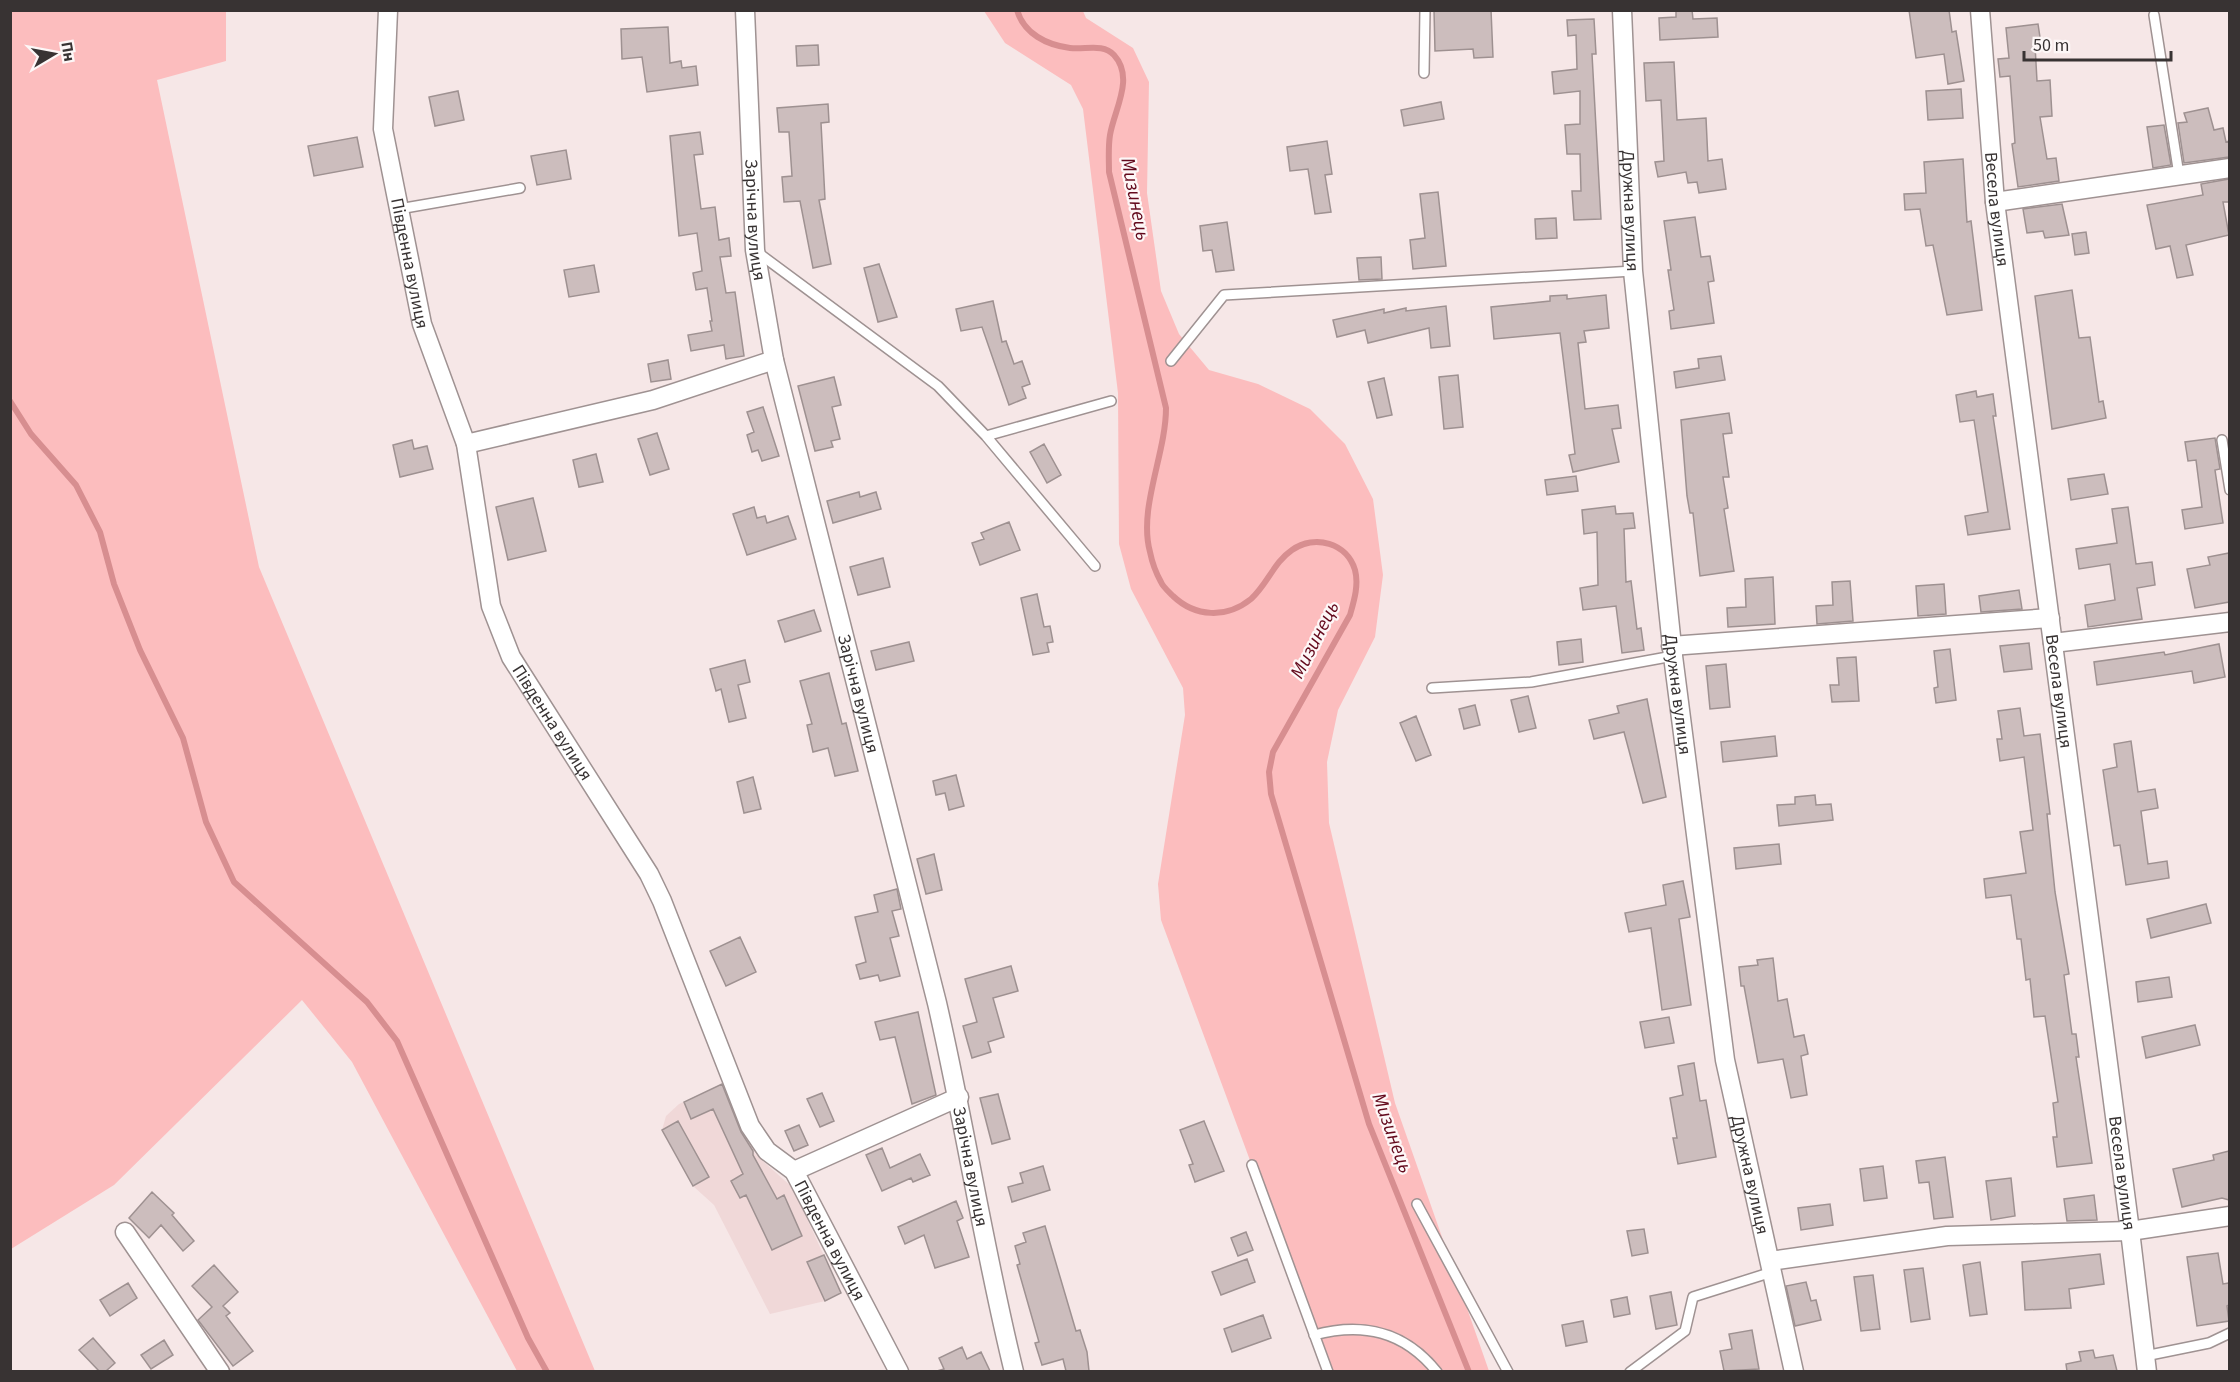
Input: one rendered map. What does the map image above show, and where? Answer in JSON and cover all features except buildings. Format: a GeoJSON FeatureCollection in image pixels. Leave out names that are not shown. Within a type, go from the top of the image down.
{"type":"FeatureCollection","features":[{"type":"Feature","properties":{"kind":"street","name":"Південна вулиця"},"geometry":{"type":"LineString","coordinates":[[388,10],[383,129],[422,324],[466,444],[491,606],[500,634],[511,657],[649,874],[662,900],[750,1126],[767,1151],[794,1171],[899,1371]]}},
{"type":"Feature","properties":{"kind":"street","name":"Зарічна вулиця"},"geometry":{"type":"LineString","coordinates":[[745,10],[755,250],[774,360],[959,1097],[997,1302],[1014,1371]]}},
{"type":"Feature","properties":{"kind":"street","name":"Дружна вулиця"},"geometry":{"type":"LineString","coordinates":[[1622,10],[1633,271],[1672,651],[1725,1060],[1794,1371]]}},
{"type":"Feature","properties":{"kind":"street","name":"Весела вулиця"},"geometry":{"type":"LineString","coordinates":[[1980,10],[1995,202],[2146,1364]]}},
{"type":"Feature","properties":{"kind":"street"},"geometry":{"type":"LineString","coordinates":[[1995,202],[2229,168]]}},
{"type":"Feature","properties":{"kind":"street"},"geometry":{"type":"LineString","coordinates":[[466,444],[653,400],[774,360]]}},
{"type":"Feature","properties":{"kind":"street"},"geometry":{"type":"LineString","coordinates":[[1672,651],[2050,618]]}},
{"type":"Feature","properties":{"kind":"street"},"geometry":{"type":"LineString","coordinates":[[2053,643],[2229,622]]}},
{"type":"Feature","properties":{"kind":"street"},"geometry":{"type":"LineString","coordinates":[[794,1171],[959,1097]]}},
{"type":"Feature","properties":{"kind":"street"},"geometry":{"type":"LineString","coordinates":[[1771,1266],[1947,1236],[2130,1231],[2229,1216]]}},
{"type":"Feature","properties":{"kind":"street"},"geometry":{"type":"LineString","coordinates":[[125,1232],[220,1371]]}},
{"type":"Feature","properties":{"kind":"lane"},"geometry":{"type":"LineString","coordinates":[[1424,73],[1425,10]]}},
{"type":"Feature","properties":{"kind":"lane"},"geometry":{"type":"LineString","coordinates":[[2154,15],[2179,175]]}},
{"type":"Feature","properties":{"kind":"lane"},"geometry":{"type":"LineString","coordinates":[[399,209],[520,188]]}},
{"type":"Feature","properties":{"kind":"lane"},"geometry":{"type":"LineString","coordinates":[[755,250],[938,386],[986,436],[1095,566]]}},
{"type":"Feature","properties":{"kind":"lane"},"geometry":{"type":"LineString","coordinates":[[1172,361],[1224,295],[1633,271]]}},
{"type":"Feature","properties":{"kind":"lane"},"geometry":{"type":"LineString","coordinates":[[986,436],[1111,401]]}},
{"type":"Feature","properties":{"kind":"lane"},"geometry":{"type":"LineString","coordinates":[[2222,440],[2229,490]]}},
{"type":"Feature","properties":{"kind":"lane"},"geometry":{"type":"LineString","coordinates":[[1432,688],[1531,682],[1672,651]]}},
{"type":"Feature","properties":{"kind":"lane"},"geometry":{"type":"LineString","coordinates":[[1252,1166],[1328,1371]]}},
{"type":"Feature","properties":{"kind":"lane"},"geometry":{"type":"LineString","coordinates":[[1417,1204],[1508,1371]]}},
{"type":"Feature","properties":{"kind":"lane"},"geometry":{"type":"LineString","coordinates":[[1630,1371],[1685,1331],[1693,1297],[1771,1266]]}},
{"type":"Feature","properties":{"kind":"lane"},"geometry":{"type":"LineString","coordinates":[[1314,1335],[1339,1329],[1361,1328],[1394,1337],[1425,1357],[1437,1371]]}},
{"type":"Feature","properties":{"kind":"lane"},"geometry":{"type":"LineString","coordinates":[[2146,1364],[2229,1333]]}},
{"type":"Feature","properties":{"kind":"shaded area"},"geometry":{"type":"Polygon","coordinates":[[[11,10],[226,11],[226,61],[157,80],[259,567],[595,1371],[517,1371],[352,1062],[302,1000],[114,1185],[11,1249],[11,10]]]}},
{"type":"Feature","properties":{"kind":"shaded area"},"geometry":{"type":"Polygon","coordinates":[[[984,11],[1083,11],[1086,18],[1133,48],[1149,82],[1147,193],[1161,291],[1179,334],[1209,370],[1258,384],[1310,409],[1345,444],[1373,499],[1383,575],[1375,637],[1338,710],[1327,762],[1329,823],[1395,1103],[1489,1371],[1328,1371],[1161,920],[1158,884],[1185,715],[1183,688],[1131,589],[1119,544],[1118,393],[1083,109],[1071,85],[1005,43],[984,11]]]}},
{"type":"Feature","properties":{"kind":"shaded area"},"geometry":{"type":"Polygon","coordinates":[[[722,1084],[755,1154],[793,1188],[841,1293],[825,1301],[770,1314],[714,1205],[693,1186],[662,1130],[666,1116],[679,1104],[722,1084]]]}},
{"type":"Feature","properties":{"kind":"waterway","name":"Мизинець"},"geometry":{"type":"LineString","coordinates":[[1017,10],[1025,26],[1045,41],[1061,46],[1110,51],[1120,64],[1123,74],[1121,94],[1110,135],[1109,172],[1166,408],[1162,444],[1147,517],[1150,552],[1162,584],[1182,603],[1211,613],[1231,610],[1251,599],[1280,561],[1301,545],[1320,542],[1338,548],[1345,553],[1355,570],[1356,587],[1350,615],[1273,752],[1269,772],[1271,794],[1369,1124],[1469,1372]]}},
{"type":"Feature","properties":{"kind":"waterway"},"geometry":{"type":"LineString","coordinates":[[10,401],[31,434],[76,485],[100,532],[114,584],[140,650],[183,738],[206,822],[234,882],[367,1002],[397,1041],[528,1338],[547,1372]]}}]}
